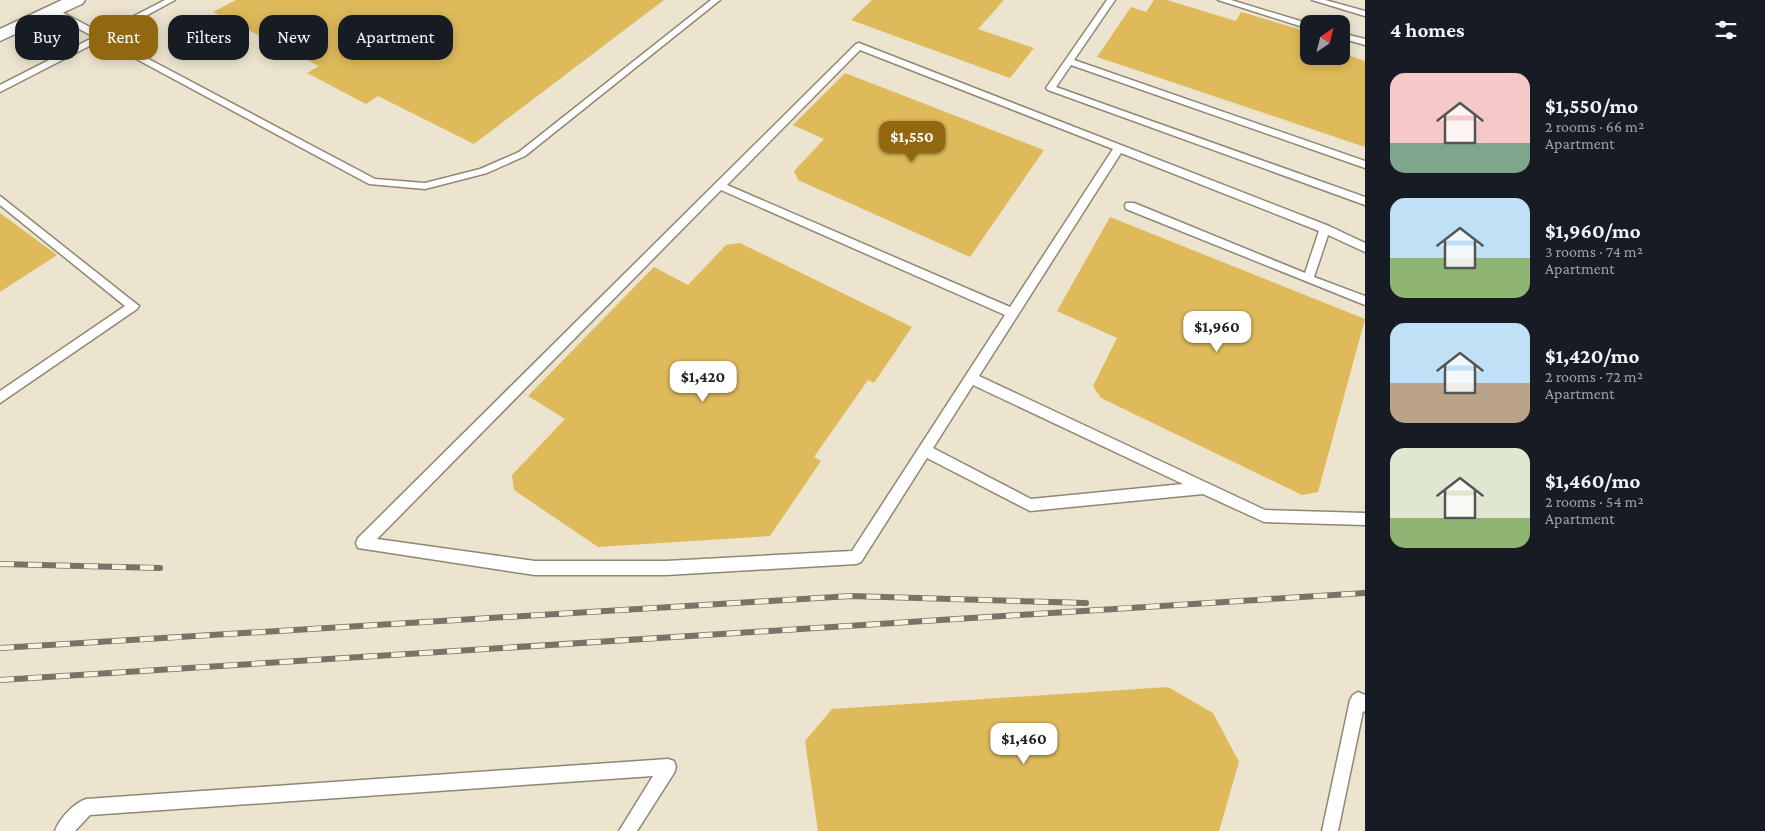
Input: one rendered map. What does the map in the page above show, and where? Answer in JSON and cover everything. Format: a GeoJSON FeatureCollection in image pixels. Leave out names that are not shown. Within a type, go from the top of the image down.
{"type":"FeatureCollection","features":[{"type":"Feature","properties":{"kind":"street"},"geometry":{"type":"LineString","coordinates":[[0,36],[76,0]]}},
{"type":"Feature","properties":{"kind":"lane"},"geometry":{"type":"LineString","coordinates":[[143,15],[172,0]]}},
{"type":"Feature","properties":{"kind":"lane"},"geometry":{"type":"LineString","coordinates":[[143,60],[373,182],[425,186],[483,171],[522,154],[716,0]]}},
{"type":"Feature","properties":{"kind":"lane"},"geometry":{"type":"LineString","coordinates":[[1111,0],[1051,88],[1365,200]]}},
{"type":"Feature","properties":{"kind":"lane"},"geometry":{"type":"LineString","coordinates":[[1222,0],[1300,23]]}},
{"type":"Feature","properties":{"kind":"lane"},"geometry":{"type":"LineString","coordinates":[[1316,0],[1365,14]]}},
{"type":"Feature","properties":{"kind":"lane"},"geometry":{"type":"LineString","coordinates":[[53,11],[89,31]]}},
{"type":"Feature","properties":{"kind":"lane"},"geometry":{"type":"LineString","coordinates":[[1350,38],[1365,42]]}},
{"type":"Feature","properties":{"kind":"lane"},"geometry":{"type":"LineString","coordinates":[[0,89],[89,43]]}},
{"type":"Feature","properties":{"kind":"lane"},"geometry":{"type":"LineString","coordinates":[[1120,148],[856,557],[666,568],[535,568],[363,543],[859,46],[1120,148],[1325,229],[1365,248]]}},
{"type":"Feature","properties":{"kind":"lane"},"geometry":{"type":"LineString","coordinates":[[1069,61],[1365,165]]}},
{"type":"Feature","properties":{"kind":"lane"},"geometry":{"type":"LineString","coordinates":[[720,186],[1012,313]]}},
{"type":"Feature","properties":{"kind":"lane"},"geometry":{"type":"LineString","coordinates":[[0,200],[132,306],[0,398]]}},
{"type":"Feature","properties":{"kind":"lane"},"geometry":{"type":"LineString","coordinates":[[1130,206],[1365,301]]}},
{"type":"Feature","properties":{"kind":"lane"},"geometry":{"type":"LineString","coordinates":[[1308,279],[1325,229]]}},
{"type":"Feature","properties":{"kind":"lane"},"geometry":{"type":"LineString","coordinates":[[971,378],[1264,516],[1365,519]]}},
{"type":"Feature","properties":{"kind":"lane"},"geometry":{"type":"LineString","coordinates":[[924,450],[1030,505],[1204,488]]}},
{"type":"Feature","properties":{"kind":"lane"},"geometry":{"type":"LineString","coordinates":[[1330,831],[1358,700],[1365,704]]}},
{"type":"Feature","properties":{"kind":"lane"},"geometry":{"type":"LineString","coordinates":[[63,831],[86,808],[668,767],[627,831]]}},
{"type":"Feature","properties":{"kind":"building"},"geometry":{"type":"Polygon","coordinates":[[[236,0],[664,0],[474,144],[378,96],[366,104],[307,73],[319,66],[307,60],[328,60],[328,15],[259,15],[259,35],[249,30],[249,15],[219,15],[213,12],[236,0]]]}},
{"type":"Feature","properties":{"kind":"building"},"geometry":{"type":"Polygon","coordinates":[[[872,0],[1004,0],[978,29],[1034,48],[1010,78],[851,20],[872,0]]]}},
{"type":"Feature","properties":{"kind":"building"},"geometry":{"type":"Polygon","coordinates":[[[1154,0],[1167,0],[1236,21],[1241,12],[1300,29],[1300,65],[1350,65],[1350,56],[1365,61],[1365,147],[1097,57],[1131,7],[1146,12],[1154,0]]]}},
{"type":"Feature","properties":{"kind":"building"},"geometry":{"type":"Polygon","coordinates":[[[845,73],[1044,150],[970,257],[798,180],[794,171],[824,139],[793,125],[845,73]]]}},
{"type":"Feature","properties":{"kind":"building"},"geometry":{"type":"Polygon","coordinates":[[[0,213],[57,255],[0,292],[0,213]]]}},
{"type":"Feature","properties":{"kind":"building"},"geometry":{"type":"Polygon","coordinates":[[[1110,217],[1365,319],[1318,492],[1302,495],[1101,398],[1093,386],[1117,338],[1057,311],[1110,217]]]}},
{"type":"Feature","properties":{"kind":"building"},"geometry":{"type":"Polygon","coordinates":[[[740,243],[912,327],[874,383],[868,380],[814,457],[821,461],[770,536],[598,547],[514,490],[512,475],[565,419],[528,396],[654,267],[688,285],[726,245],[740,243]]]}},
{"type":"Feature","properties":{"kind":"building"},"geometry":{"type":"Polygon","coordinates":[[[1168,687],[1213,713],[1239,762],[1219,831],[818,831],[805,741],[832,709],[1168,687]]]}},
{"type":"Feature","properties":{"kind":"railway"},"geometry":{"type":"LineString","coordinates":[[0,564],[160,568]]}},
{"type":"Feature","properties":{"kind":"railway"},"geometry":{"type":"LineString","coordinates":[[0,680],[1365,593]]}},
{"type":"Feature","properties":{"kind":"railway"},"geometry":{"type":"LineString","coordinates":[[0,648],[851,596],[1086,603]]}}]}
